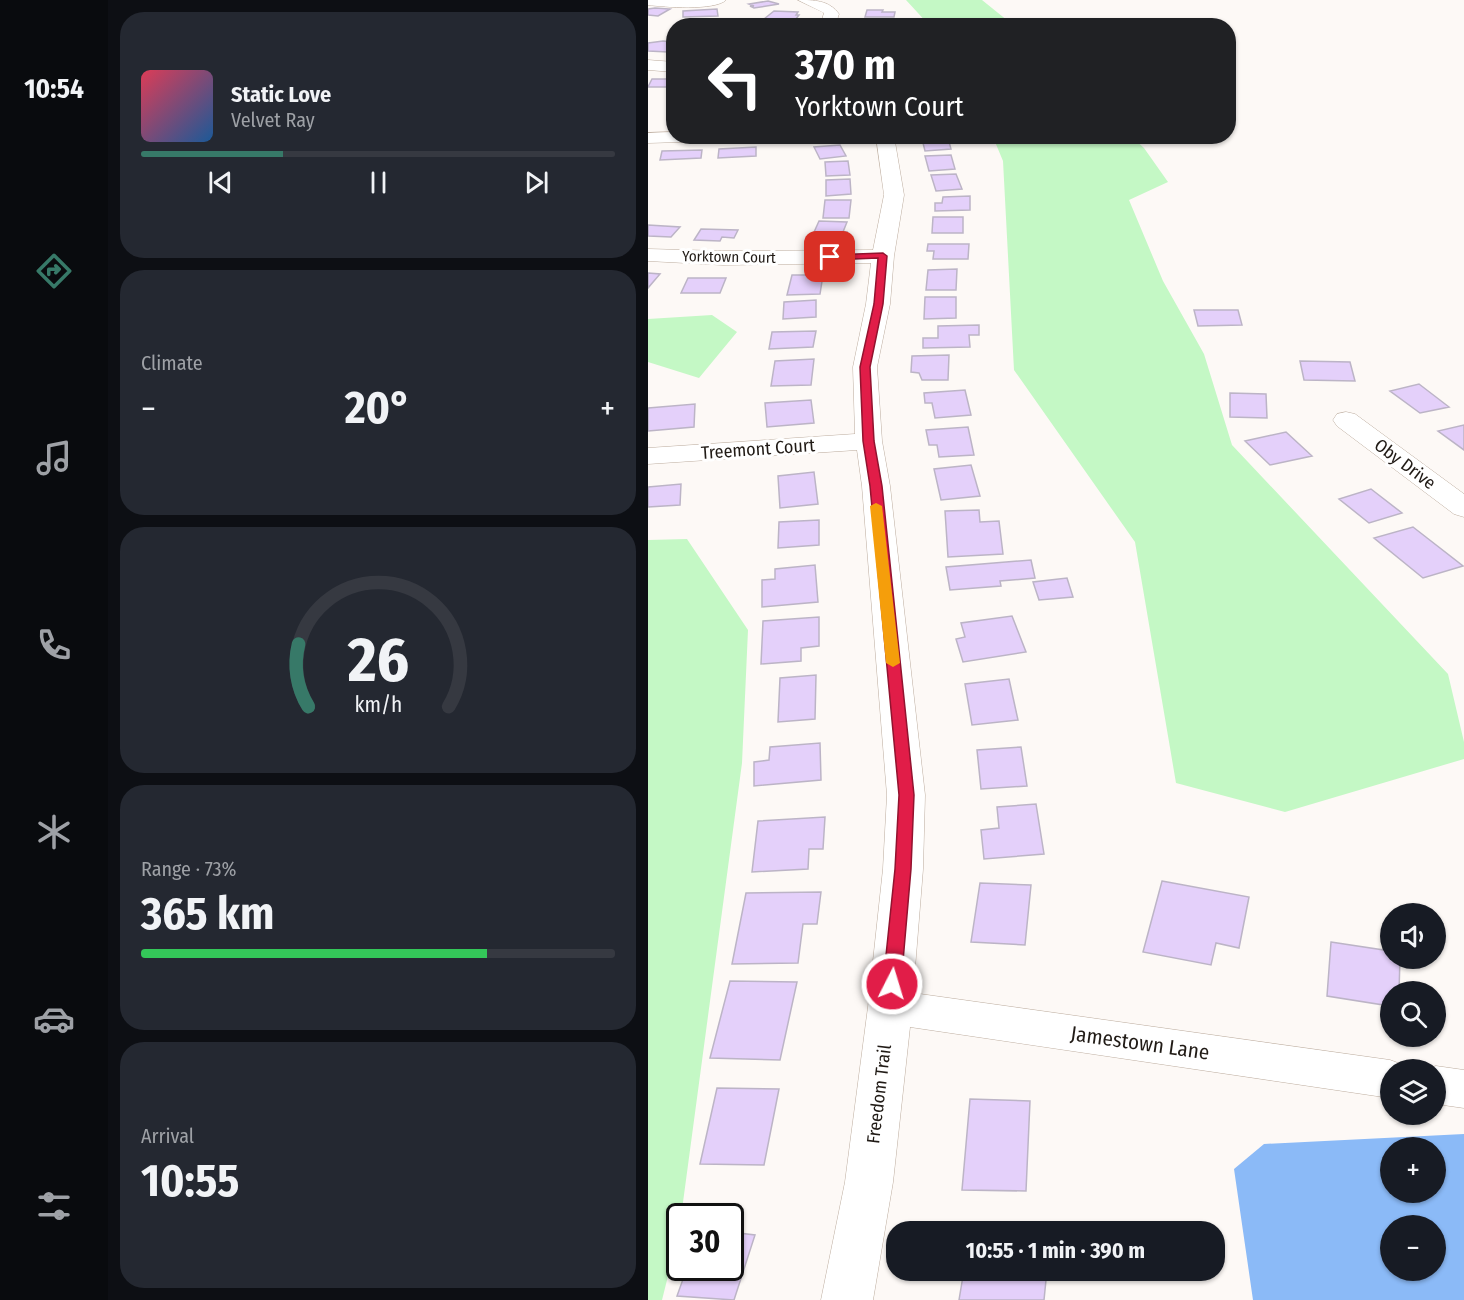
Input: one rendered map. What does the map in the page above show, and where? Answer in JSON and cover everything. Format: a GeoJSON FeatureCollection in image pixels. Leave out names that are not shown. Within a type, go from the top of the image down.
{"type":"FeatureCollection","features":[{"type":"Feature","properties":{"kind":"street"},"geometry":{"type":"LineString","coordinates":[[648,1],[719,0]]}},
{"type":"Feature","properties":{"kind":"street"},"geometry":{"type":"LineString","coordinates":[[805,0],[829,10],[832,14],[830,18]]}},
{"type":"Feature","properties":{"kind":"street"},"geometry":{"type":"LineString","coordinates":[[648,65],[666,66]]}},
{"type":"Feature","properties":{"kind":"street"},"geometry":{"type":"LineString","coordinates":[[648,138],[666,137]]}},
{"type":"Feature","properties":{"kind":"street","name":"Freedom Trail"},"geometry":{"type":"LineString","coordinates":[[847,1300],[869,1182],[890,1007],[903,869],[906,795],[876,486],[868,441],[865,367],[878,304],[883,256],[894,195],[886,144]]}},
{"type":"Feature","properties":{"kind":"street","name":"Yorktown Court"},"geometry":{"type":"LineString","coordinates":[[648,255],[723,258],[883,256]]}},
{"type":"Feature","properties":{"kind":"street","name":"Oby Drive"},"geometry":{"type":"LineString","coordinates":[[1346,420],[1464,508]]}},
{"type":"Feature","properties":{"kind":"street","name":"Treemont Court"},"geometry":{"type":"LineString","coordinates":[[648,456],[868,441]]}},
{"type":"Feature","properties":{"kind":"street","name":"Jamestown Lane"},"geometry":{"type":"LineString","coordinates":[[890,1007],[1380,1078]]}},
{"type":"Feature","properties":{"kind":"street"},"geometry":{"type":"LineString","coordinates":[[1446,1086],[1464,1089]]}},
{"type":"Feature","properties":{"kind":"green space"},"geometry":{"type":"Polygon","coordinates":[[[906,0],[982,0],[1004,18],[923,18],[906,0]]]}},
{"type":"Feature","properties":{"kind":"green space"},"geometry":{"type":"Polygon","coordinates":[[[996,144],[1140,144],[1144,148],[1168,182],[1129,200],[1163,281],[1204,354],[1232,445],[1448,674],[1464,742],[1464,759],[1285,812],[1176,783],[1135,542],[1014,370],[1003,161],[996,144]]]}},
{"type":"Feature","properties":{"kind":"green space"},"geometry":{"type":"Polygon","coordinates":[[[712,315],[737,332],[699,378],[648,362],[648,319],[712,315]]]}},
{"type":"Feature","properties":{"kind":"green space"},"geometry":{"type":"Polygon","coordinates":[[[687,539],[748,630],[742,763],[683,1203],[666,1203],[667,1281],[662,1300],[648,1300],[648,540],[687,539]]]}},
{"type":"Feature","properties":{"kind":"water"},"geometry":{"type":"Polygon","coordinates":[[[1464,1134],[1464,1300],[1253,1300],[1234,1169],[1264,1144],[1380,1138],[1380,1203],[1446,1203],[1446,1137],[1404,1137],[1464,1134]]]}},
{"type":"Feature","properties":{"kind":"building"},"geometry":{"type":"Polygon","coordinates":[[[768,1],[779,4],[754,8],[749,4],[768,1]]]}},
{"type":"Feature","properties":{"kind":"building"},"geometry":{"type":"Polygon","coordinates":[[[648,9],[670,9],[658,16],[648,15],[648,9]]]}},
{"type":"Feature","properties":{"kind":"building"},"geometry":{"type":"Polygon","coordinates":[[[717,9],[718,16],[683,17],[683,11],[717,9]]]}},
{"type":"Feature","properties":{"kind":"building"},"geometry":{"type":"Polygon","coordinates":[[[867,10],[895,12],[894,17],[865,17],[867,10]]]}},
{"type":"Feature","properties":{"kind":"building"},"geometry":{"type":"Polygon","coordinates":[[[774,11],[798,12],[796,15],[799,15],[797,18],[765,18],[774,11]]]}},
{"type":"Feature","properties":{"kind":"building"},"geometry":{"type":"Polygon","coordinates":[[[666,41],[666,52],[648,51],[648,43],[666,41]]]}},
{"type":"Feature","properties":{"kind":"building"},"geometry":{"type":"Polygon","coordinates":[[[652,79],[666,79],[666,87],[648,87],[652,79]]]}},
{"type":"Feature","properties":{"kind":"building"},"geometry":{"type":"Polygon","coordinates":[[[923,144],[950,144],[951,149],[925,151],[923,144]]]}},
{"type":"Feature","properties":{"kind":"building"},"geometry":{"type":"Polygon","coordinates":[[[840,145],[846,156],[820,159],[814,147],[840,145]]]}},
{"type":"Feature","properties":{"kind":"building"},"geometry":{"type":"Polygon","coordinates":[[[756,147],[756,156],[718,158],[719,149],[756,147]]]}},
{"type":"Feature","properties":{"kind":"building"},"geometry":{"type":"Polygon","coordinates":[[[702,150],[701,158],[660,160],[662,151],[702,150]]]}},
{"type":"Feature","properties":{"kind":"building"},"geometry":{"type":"Polygon","coordinates":[[[951,155],[955,169],[929,171],[925,156],[951,155]]]}},
{"type":"Feature","properties":{"kind":"building"},"geometry":{"type":"Polygon","coordinates":[[[848,161],[850,175],[826,176],[825,162],[848,161]]]}},
{"type":"Feature","properties":{"kind":"building"},"geometry":{"type":"Polygon","coordinates":[[[956,174],[962,189],[936,191],[931,175],[956,174]]]}},
{"type":"Feature","properties":{"kind":"building"},"geometry":{"type":"Polygon","coordinates":[[[850,179],[851,194],[826,196],[826,180],[850,179]]]}},
{"type":"Feature","properties":{"kind":"building"},"geometry":{"type":"Polygon","coordinates":[[[970,196],[970,210],[935,211],[935,203],[942,203],[943,197],[970,196]]]}},
{"type":"Feature","properties":{"kind":"building"},"geometry":{"type":"Polygon","coordinates":[[[825,200],[851,200],[849,218],[823,218],[825,200]]]}},
{"type":"Feature","properties":{"kind":"building"},"geometry":{"type":"Polygon","coordinates":[[[933,217],[963,217],[963,233],[932,233],[933,217]]]}},
{"type":"Feature","properties":{"kind":"building"},"geometry":{"type":"Polygon","coordinates":[[[819,221],[847,222],[843,232],[847,232],[844,240],[811,239],[819,221]]]}},
{"type":"Feature","properties":{"kind":"building"},"geometry":{"type":"Polygon","coordinates":[[[648,225],[680,227],[671,237],[648,236],[648,225]]]}},
{"type":"Feature","properties":{"kind":"building"},"geometry":{"type":"Polygon","coordinates":[[[701,229],[738,230],[734,238],[722,237],[720,241],[694,240],[701,229]]]}},
{"type":"Feature","properties":{"kind":"building"},"geometry":{"type":"Polygon","coordinates":[[[928,244],[969,244],[968,259],[933,259],[934,251],[927,251],[928,244]]]}},
{"type":"Feature","properties":{"kind":"building"},"geometry":{"type":"Polygon","coordinates":[[[957,269],[956,290],[926,290],[928,270],[957,269]]]}},
{"type":"Feature","properties":{"kind":"building"},"geometry":{"type":"Polygon","coordinates":[[[648,273],[660,274],[648,288],[648,273]]]}},
{"type":"Feature","properties":{"kind":"building"},"geometry":{"type":"Polygon","coordinates":[[[792,275],[823,275],[820,294],[787,295],[792,275]]]}},
{"type":"Feature","properties":{"kind":"building"},"geometry":{"type":"Polygon","coordinates":[[[688,278],[726,278],[720,293],[681,293],[688,278]]]}},
{"type":"Feature","properties":{"kind":"building"},"geometry":{"type":"Polygon","coordinates":[[[925,297],[956,297],[956,318],[924,319],[925,297]]]}},
{"type":"Feature","properties":{"kind":"building"},"geometry":{"type":"Polygon","coordinates":[[[816,300],[816,317],[783,319],[784,302],[816,300]]]}},
{"type":"Feature","properties":{"kind":"building"},"geometry":{"type":"Polygon","coordinates":[[[1194,310],[1238,310],[1242,325],[1198,326],[1194,310]]]}},
{"type":"Feature","properties":{"kind":"building"},"geometry":{"type":"Polygon","coordinates":[[[979,325],[979,335],[969,335],[970,347],[923,348],[923,338],[938,338],[938,326],[979,325]]]}},
{"type":"Feature","properties":{"kind":"building"},"geometry":{"type":"Polygon","coordinates":[[[816,331],[813,347],[769,349],[772,332],[816,331]]]}},
{"type":"Feature","properties":{"kind":"building"},"geometry":{"type":"Polygon","coordinates":[[[949,355],[948,380],[922,380],[919,373],[911,372],[912,356],[949,355]]]}},
{"type":"Feature","properties":{"kind":"building"},"geometry":{"type":"Polygon","coordinates":[[[814,359],[811,385],[771,386],[775,361],[814,359]]]}},
{"type":"Feature","properties":{"kind":"building"},"geometry":{"type":"Polygon","coordinates":[[[1300,361],[1350,362],[1355,381],[1304,380],[1300,361]]]}},
{"type":"Feature","properties":{"kind":"building"},"geometry":{"type":"Polygon","coordinates":[[[1419,384],[1449,407],[1420,413],[1390,391],[1419,384]]]}},
{"type":"Feature","properties":{"kind":"building"},"geometry":{"type":"Polygon","coordinates":[[[965,390],[971,415],[935,418],[932,403],[925,403],[924,393],[965,390]]]}},
{"type":"Feature","properties":{"kind":"building"},"geometry":{"type":"Polygon","coordinates":[[[1230,393],[1266,394],[1267,418],[1230,417],[1230,393]]]}},
{"type":"Feature","properties":{"kind":"building"},"geometry":{"type":"Polygon","coordinates":[[[811,400],[814,423],[767,427],[765,403],[811,400]]]}},
{"type":"Feature","properties":{"kind":"building"},"geometry":{"type":"Polygon","coordinates":[[[695,404],[694,427],[648,431],[648,408],[695,404]]]}},
{"type":"Feature","properties":{"kind":"building"},"geometry":{"type":"Polygon","coordinates":[[[1464,425],[1464,450],[1438,431],[1464,425]]]}},
{"type":"Feature","properties":{"kind":"building"},"geometry":{"type":"Polygon","coordinates":[[[968,427],[974,455],[939,457],[937,445],[929,445],[926,430],[968,427]]]}},
{"type":"Feature","properties":{"kind":"building"},"geometry":{"type":"Polygon","coordinates":[[[1286,432],[1312,456],[1270,465],[1245,441],[1286,432]]]}},
{"type":"Feature","properties":{"kind":"building"},"geometry":{"type":"Polygon","coordinates":[[[971,465],[980,496],[941,500],[934,469],[971,465]]]}},
{"type":"Feature","properties":{"kind":"building"},"geometry":{"type":"Polygon","coordinates":[[[814,472],[818,504],[780,508],[778,476],[814,472]]]}},
{"type":"Feature","properties":{"kind":"building"},"geometry":{"type":"Polygon","coordinates":[[[681,484],[680,505],[648,507],[648,487],[681,484]]]}},
{"type":"Feature","properties":{"kind":"building"},"geometry":{"type":"Polygon","coordinates":[[[1371,489],[1402,513],[1369,523],[1339,499],[1371,489]]]}},
{"type":"Feature","properties":{"kind":"building"},"geometry":{"type":"Polygon","coordinates":[[[979,510],[980,522],[999,521],[1003,554],[948,557],[945,511],[979,510]]]}},
{"type":"Feature","properties":{"kind":"building"},"geometry":{"type":"Polygon","coordinates":[[[819,520],[819,545],[778,548],[779,522],[819,520]]]}},
{"type":"Feature","properties":{"kind":"building"},"geometry":{"type":"Polygon","coordinates":[[[1413,527],[1463,566],[1423,578],[1374,538],[1413,527]]]}},
{"type":"Feature","properties":{"kind":"building"},"geometry":{"type":"Polygon","coordinates":[[[1031,560],[1035,578],[1000,581],[1001,586],[950,590],[946,567],[1031,560]]]}},
{"type":"Feature","properties":{"kind":"building"},"geometry":{"type":"Polygon","coordinates":[[[815,565],[818,602],[762,607],[762,580],[775,579],[775,569],[815,565]]]}},
{"type":"Feature","properties":{"kind":"building"},"geometry":{"type":"Polygon","coordinates":[[[1067,578],[1073,597],[1039,600],[1033,582],[1067,578]]]}},
{"type":"Feature","properties":{"kind":"building"},"geometry":{"type":"Polygon","coordinates":[[[1012,616],[1026,652],[963,662],[956,639],[965,637],[961,623],[1012,616]]]}},
{"type":"Feature","properties":{"kind":"building"},"geometry":{"type":"Polygon","coordinates":[[[819,617],[819,646],[801,648],[801,661],[761,664],[763,621],[819,617]]]}},
{"type":"Feature","properties":{"kind":"building"},"geometry":{"type":"Polygon","coordinates":[[[816,675],[815,719],[778,722],[780,678],[816,675]]]}},
{"type":"Feature","properties":{"kind":"building"},"geometry":{"type":"Polygon","coordinates":[[[1009,679],[1018,720],[972,725],[965,684],[1009,679]]]}},
{"type":"Feature","properties":{"kind":"building"},"geometry":{"type":"Polygon","coordinates":[[[820,743],[821,780],[754,786],[754,762],[769,760],[770,747],[820,743]]]}},
{"type":"Feature","properties":{"kind":"building"},"geometry":{"type":"Polygon","coordinates":[[[1021,747],[1027,786],[981,789],[977,750],[1021,747]]]}},
{"type":"Feature","properties":{"kind":"building"},"geometry":{"type":"Polygon","coordinates":[[[1036,804],[1044,854],[984,859],[981,830],[999,828],[997,807],[1036,804]]]}},
{"type":"Feature","properties":{"kind":"building"},"geometry":{"type":"Polygon","coordinates":[[[825,817],[823,849],[809,849],[808,869],[752,872],[758,821],[825,817]]]}},
{"type":"Feature","properties":{"kind":"building"},"geometry":{"type":"Polygon","coordinates":[[[1162,881],[1249,897],[1239,948],[1216,943],[1211,965],[1143,952],[1162,881]]]}},
{"type":"Feature","properties":{"kind":"building"},"geometry":{"type":"Polygon","coordinates":[[[980,883],[1031,885],[1025,945],[971,942],[980,883]]]}},
{"type":"Feature","properties":{"kind":"building"},"geometry":{"type":"Polygon","coordinates":[[[821,892],[817,924],[803,924],[798,963],[732,964],[746,893],[821,892]]]}},
{"type":"Feature","properties":{"kind":"building"},"geometry":{"type":"Polygon","coordinates":[[[1331,942],[1380,949],[1380,969],[1400,969],[1399,981],[1380,981],[1380,1004],[1327,996],[1331,942]]]}},
{"type":"Feature","properties":{"kind":"building"},"geometry":{"type":"Polygon","coordinates":[[[730,981],[797,982],[780,1060],[710,1058],[730,981]]]}},
{"type":"Feature","properties":{"kind":"building"},"geometry":{"type":"Polygon","coordinates":[[[717,1088],[779,1089],[764,1165],[700,1164],[717,1088]]]}},
{"type":"Feature","properties":{"kind":"building"},"geometry":{"type":"Polygon","coordinates":[[[970,1099],[1030,1101],[1026,1191],[962,1190],[970,1099]]]}},
{"type":"Feature","properties":{"kind":"building"},"geometry":{"type":"Polygon","coordinates":[[[744,1234],[755,1235],[744,1269],[744,1234]]]}},
{"type":"Feature","properties":{"kind":"building"},"geometry":{"type":"Polygon","coordinates":[[[682,1281],[740,1281],[734,1300],[677,1296],[682,1281]]]}},
{"type":"Feature","properties":{"kind":"building"},"geometry":{"type":"Polygon","coordinates":[[[962,1281],[1046,1281],[1044,1300],[959,1300],[962,1281]]]}},
{"type":"Feature","properties":{"kind":"slow traffic"},"geometry":{"type":"LineString","coordinates":[[876,506],[893,663]]}},
{"type":"Feature","properties":{"kind":"route"},"geometry":{"type":"LineString","coordinates":[[830,257],[883,256],[878,304],[865,367],[868,441],[876,486],[876,510],[906,795],[903,869],[892,984]]}}]}
